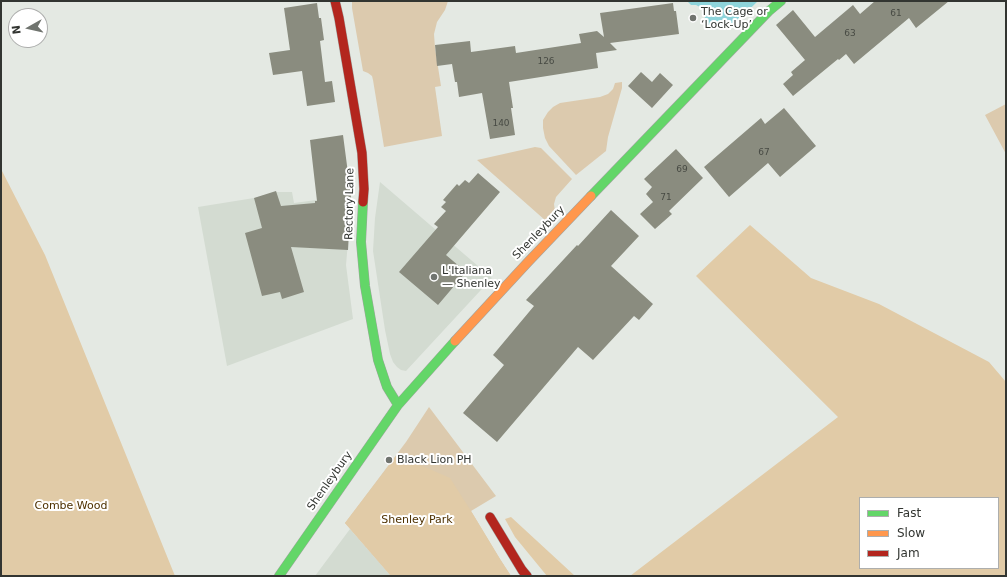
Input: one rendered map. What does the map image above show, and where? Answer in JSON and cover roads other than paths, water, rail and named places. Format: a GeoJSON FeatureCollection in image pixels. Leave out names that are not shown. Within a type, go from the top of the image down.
{"type":"FeatureCollection","features":[{"type":"Feature","properties":{"kind":"main road","name":"Rectory Lane"},"geometry":{"type":"LineString","coordinates":[[335,1],[362,153],[364,189],[361,242],[365,286],[378,360],[387,387],[398,405]]}},
{"type":"Feature","properties":{"kind":"main road","name":"Shenleybury"},"geometry":{"type":"LineString","coordinates":[[280,576],[398,405],[528,262],[769,11],[781,1]]}},
{"type":"Feature","properties":{"kind":"main road"},"geometry":{"type":"LineString","coordinates":[[490,517],[527,576]]}},
{"type":"Feature","properties":{"kind":"water"},"geometry":{"type":"Polygon","coordinates":[[[687,1],[758,1],[733,25],[724,29],[716,28],[703,23],[705,17],[702,8],[696,5],[691,5],[687,1]]]}},
{"type":"Feature","properties":{"kind":"place","name":"The Cage or ‘Lock-Up’"},"geometry":{"type":"Point","coordinates":[693,18]}},
{"type":"Feature","properties":{"kind":"place","name":"L'Italiana — Shenley"},"geometry":{"type":"Point","coordinates":[434,277]}},
{"type":"Feature","properties":{"kind":"place","name":"Black Lion PH"},"geometry":{"type":"Point","coordinates":[389,460]}},
{"type":"Feature","properties":{"kind":"park label","name":"Combe Wood"},"geometry":{"type":"Point","coordinates":[71,506]}},
{"type":"Feature","properties":{"kind":"park label","name":"Shenley Park"},"geometry":{"type":"Point","coordinates":[417,520]}}]}
